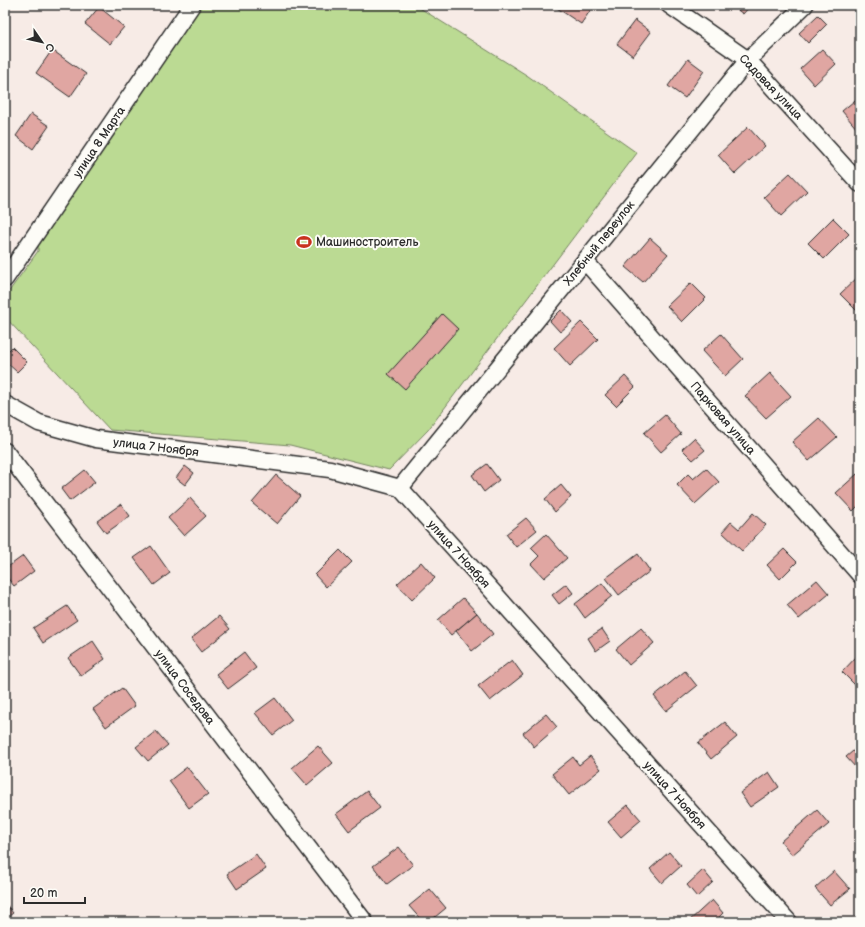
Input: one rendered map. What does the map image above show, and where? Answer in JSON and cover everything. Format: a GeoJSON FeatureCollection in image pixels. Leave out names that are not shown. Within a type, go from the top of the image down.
{"type":"FeatureCollection","features":[{"type":"Feature","properties":{"kind":"street","name":"улица 8 Марта"},"geometry":{"type":"LineString","coordinates":[[5,279],[192,5]]}},
{"type":"Feature","properties":{"kind":"street","name":"Садовая улица"},"geometry":{"type":"LineString","coordinates":[[669,5],[748,60],[860,184]]}},
{"type":"Feature","properties":{"kind":"street","name":"Хлебный переулок"},"geometry":{"type":"LineString","coordinates":[[400,488],[748,60],[805,5]]}},
{"type":"Feature","properties":{"kind":"street","name":"Парковая улица"},"geometry":{"type":"LineString","coordinates":[[585,261],[860,575]]}},
{"type":"Feature","properties":{"kind":"street","name":"улица 7 Ноября"},"geometry":{"type":"LineString","coordinates":[[5,404],[39,423],[96,439],[330,470],[400,488],[789,922]]}},
{"type":"Feature","properties":{"kind":"street","name":"улица Соседова"},"geometry":{"type":"LineString","coordinates":[[5,451],[365,922]]}},
{"type":"Feature","properties":{"kind":"green space","name":"Машиностроитель"},"geometry":{"type":"Polygon","coordinates":[[[202,5],[415,5],[528,76],[637,153],[428,430],[389,470],[290,445],[110,430],[5,317],[5,297],[38,251],[38,233],[202,5]]]}},
{"type":"Feature","properties":{"kind":"building"},"geometry":{"type":"Polygon","coordinates":[[[559,5],[594,5],[581,24],[557,8],[559,5]]]}},
{"type":"Feature","properties":{"kind":"building"},"geometry":{"type":"Polygon","coordinates":[[[731,5],[751,5],[743,14],[731,5]]]}},
{"type":"Feature","properties":{"kind":"building"},"geometry":{"type":"Polygon","coordinates":[[[99,7],[124,27],[110,44],[85,24],[99,7]]]}},
{"type":"Feature","properties":{"kind":"building"},"geometry":{"type":"Polygon","coordinates":[[[818,15],[827,24],[808,43],[799,33],[818,15]]]}},
{"type":"Feature","properties":{"kind":"building"},"geometry":{"type":"Polygon","coordinates":[[[635,20],[651,32],[633,56],[617,44],[635,20]]]}},
{"type":"Feature","properties":{"kind":"building"},"geometry":{"type":"Polygon","coordinates":[[[822,49],[836,64],[814,85],[800,69],[822,49]]]}},
{"type":"Feature","properties":{"kind":"building"},"geometry":{"type":"Polygon","coordinates":[[[52,50],[86,74],[70,97],[36,73],[52,50]]]}},
{"type":"Feature","properties":{"kind":"building"},"geometry":{"type":"Polygon","coordinates":[[[688,59],[704,71],[685,98],[668,86],[688,59]]]}},
{"type":"Feature","properties":{"kind":"building"},"geometry":{"type":"Polygon","coordinates":[[[860,96],[860,127],[857,129],[842,111],[860,96]]]}},
{"type":"Feature","properties":{"kind":"building"},"geometry":{"type":"Polygon","coordinates":[[[31,114],[49,126],[33,149],[16,136],[31,114]]]}},
{"type":"Feature","properties":{"kind":"building"},"geometry":{"type":"Polygon","coordinates":[[[748,127],[765,146],[735,174],[718,155],[748,127]]]}},
{"type":"Feature","properties":{"kind":"building"},"geometry":{"type":"Polygon","coordinates":[[[790,173],[807,191],[781,216],[764,197],[790,173]]]}},
{"type":"Feature","properties":{"kind":"building"},"geometry":{"type":"Polygon","coordinates":[[[833,218],[849,234],[824,259],[808,243],[833,218]]]}},
{"type":"Feature","properties":{"kind":"building"},"geometry":{"type":"Polygon","coordinates":[[[650,238],[668,254],[643,282],[625,267],[650,238]]]}},
{"type":"Feature","properties":{"kind":"building"},"geometry":{"type":"Polygon","coordinates":[[[860,275],[860,307],[857,311],[840,294],[860,275]]]}},
{"type":"Feature","properties":{"kind":"building"},"geometry":{"type":"Polygon","coordinates":[[[691,283],[706,298],[682,322],[667,306],[691,283]]]}},
{"type":"Feature","properties":{"kind":"building"},"geometry":{"type":"Polygon","coordinates":[[[561,310],[572,322],[560,332],[550,321],[561,310]]]}},
{"type":"Feature","properties":{"kind":"building"},"geometry":{"type":"Polygon","coordinates":[[[442,314],[458,329],[405,389],[388,374],[442,314]]]}},
{"type":"Feature","properties":{"kind":"building"},"geometry":{"type":"Polygon","coordinates":[[[581,322],[598,339],[570,366],[554,348],[581,322]]]}},
{"type":"Feature","properties":{"kind":"building"},"geometry":{"type":"Polygon","coordinates":[[[721,334],[743,359],[725,376],[702,351],[721,334]]]}},
{"type":"Feature","properties":{"kind":"building"},"geometry":{"type":"Polygon","coordinates":[[[12,347],[27,362],[17,372],[5,361],[5,354],[12,347]]]}},
{"type":"Feature","properties":{"kind":"building"},"geometry":{"type":"Polygon","coordinates":[[[770,373],[791,396],[766,418],[745,396],[770,373]]]}},
{"type":"Feature","properties":{"kind":"building"},"geometry":{"type":"Polygon","coordinates":[[[625,376],[635,387],[616,406],[605,395],[625,376]]]}},
{"type":"Feature","properties":{"kind":"building"},"geometry":{"type":"Polygon","coordinates":[[[665,415],[681,434],[661,452],[644,433],[665,415]]]}},
{"type":"Feature","properties":{"kind":"building"},"geometry":{"type":"Polygon","coordinates":[[[819,418],[837,437],[809,461],[792,442],[819,418]]]}},
{"type":"Feature","properties":{"kind":"building"},"geometry":{"type":"Polygon","coordinates":[[[694,438],[705,450],[693,460],[682,449],[694,438]]]}},
{"type":"Feature","properties":{"kind":"building"},"geometry":{"type":"Polygon","coordinates":[[[487,464],[499,480],[484,492],[472,475],[487,464]]]}},
{"type":"Feature","properties":{"kind":"building"},"geometry":{"type":"Polygon","coordinates":[[[185,466],[194,473],[185,485],[176,478],[185,466]]]}},
{"type":"Feature","properties":{"kind":"building"},"geometry":{"type":"Polygon","coordinates":[[[706,468],[719,482],[695,504],[677,485],[688,474],[693,479],[706,468]]]}},
{"type":"Feature","properties":{"kind":"building"},"geometry":{"type":"Polygon","coordinates":[[[85,470],[95,482],[70,501],[61,489],[85,470]]]}},
{"type":"Feature","properties":{"kind":"building"},"geometry":{"type":"Polygon","coordinates":[[[857,474],[860,477],[860,504],[853,511],[836,493],[857,474]]]}},
{"type":"Feature","properties":{"kind":"building"},"geometry":{"type":"Polygon","coordinates":[[[276,475],[300,496],[277,524],[252,503],[276,475]]]}},
{"type":"Feature","properties":{"kind":"building"},"geometry":{"type":"Polygon","coordinates":[[[561,485],[571,497],[555,512],[545,499],[561,485]]]}},
{"type":"Feature","properties":{"kind":"building"},"geometry":{"type":"Polygon","coordinates":[[[190,498],[206,516],[184,536],[168,518],[190,498]]]}},
{"type":"Feature","properties":{"kind":"building"},"geometry":{"type":"Polygon","coordinates":[[[121,504],[130,516],[106,533],[97,521],[121,504]]]}},
{"type":"Feature","properties":{"kind":"building"},"geometry":{"type":"Polygon","coordinates":[[[753,513],[766,525],[742,551],[722,532],[731,522],[739,529],[753,513]]]}},
{"type":"Feature","properties":{"kind":"building"},"geometry":{"type":"Polygon","coordinates":[[[526,518],[537,530],[516,547],[506,534],[526,518]]]}},
{"type":"Feature","properties":{"kind":"building"},"geometry":{"type":"Polygon","coordinates":[[[546,534],[567,558],[544,578],[531,564],[539,556],[531,548],[546,534]]]}},
{"type":"Feature","properties":{"kind":"building"},"geometry":{"type":"Polygon","coordinates":[[[151,546],[170,573],[154,585],[134,558],[151,546]]]}},
{"type":"Feature","properties":{"kind":"building"},"geometry":{"type":"Polygon","coordinates":[[[784,549],[797,562],[780,579],[767,565],[784,549]]]}},
{"type":"Feature","properties":{"kind":"building"},"geometry":{"type":"Polygon","coordinates":[[[340,550],[352,562],[326,587],[315,575],[340,550]]]}},
{"type":"Feature","properties":{"kind":"building"},"geometry":{"type":"Polygon","coordinates":[[[638,554],[650,571],[619,595],[606,578],[638,554]]]}},
{"type":"Feature","properties":{"kind":"building"},"geometry":{"type":"Polygon","coordinates":[[[23,556],[34,571],[14,586],[5,575],[5,569],[23,556]]]}},
{"type":"Feature","properties":{"kind":"building"},"geometry":{"type":"Polygon","coordinates":[[[421,562],[435,578],[412,600],[397,584],[421,562]]]}},
{"type":"Feature","properties":{"kind":"building"},"geometry":{"type":"Polygon","coordinates":[[[817,580],[829,594],[799,619],[787,605],[817,580]]]}},
{"type":"Feature","properties":{"kind":"building"},"geometry":{"type":"Polygon","coordinates":[[[602,583],[612,596],[585,618],[575,604],[602,583]]]}},
{"type":"Feature","properties":{"kind":"building"},"geometry":{"type":"Polygon","coordinates":[[[566,584],[573,593],[559,604],[552,595],[566,584]]]}},
{"type":"Feature","properties":{"kind":"building"},"geometry":{"type":"Polygon","coordinates":[[[463,598],[477,613],[451,635],[438,620],[463,598]]]}},
{"type":"Feature","properties":{"kind":"building"},"geometry":{"type":"Polygon","coordinates":[[[67,606],[77,620],[43,643],[33,628],[67,606]]]}},
{"type":"Feature","properties":{"kind":"building"},"geometry":{"type":"Polygon","coordinates":[[[477,613],[493,634],[472,651],[456,631],[477,613]]]}},
{"type":"Feature","properties":{"kind":"building"},"geometry":{"type":"Polygon","coordinates":[[[219,616],[230,629],[201,652],[191,639],[219,616]]]}},
{"type":"Feature","properties":{"kind":"building"},"geometry":{"type":"Polygon","coordinates":[[[641,628],[654,643],[629,665],[616,649],[641,628]]]}},
{"type":"Feature","properties":{"kind":"building"},"geometry":{"type":"Polygon","coordinates":[[[602,629],[610,641],[596,651],[588,638],[602,629]]]}},
{"type":"Feature","properties":{"kind":"building"},"geometry":{"type":"Polygon","coordinates":[[[93,641],[105,659],[81,676],[68,658],[93,641]]]}},
{"type":"Feature","properties":{"kind":"building"},"geometry":{"type":"Polygon","coordinates":[[[244,652],[256,668],[228,689],[216,674],[244,652]]]}},
{"type":"Feature","properties":{"kind":"building"},"geometry":{"type":"Polygon","coordinates":[[[858,655],[860,657],[860,690],[842,672],[858,655]]]}},
{"type":"Feature","properties":{"kind":"building"},"geometry":{"type":"Polygon","coordinates":[[[512,660],[523,675],[490,701],[478,686],[512,660]]]}},
{"type":"Feature","properties":{"kind":"building"},"geometry":{"type":"Polygon","coordinates":[[[685,671],[697,686],[666,711],[654,696],[685,671]]]}},
{"type":"Feature","properties":{"kind":"building"},"geometry":{"type":"Polygon","coordinates":[[[122,688],[135,706],[106,727],[93,709],[122,688]]]}},
{"type":"Feature","properties":{"kind":"building"},"geometry":{"type":"Polygon","coordinates":[[[275,698],[292,720],[273,735],[255,713],[275,698]]]}},
{"type":"Feature","properties":{"kind":"building"},"geometry":{"type":"Polygon","coordinates":[[[546,714],[557,727],[534,747],[523,733],[546,714]]]}},
{"type":"Feature","properties":{"kind":"building"},"geometry":{"type":"Polygon","coordinates":[[[725,722],[737,737],[711,759],[698,743],[725,722]]]}},
{"type":"Feature","properties":{"kind":"building"},"geometry":{"type":"Polygon","coordinates":[[[156,731],[168,745],[148,761],[136,747],[156,731]]]}},
{"type":"Feature","properties":{"kind":"building"},"geometry":{"type":"Polygon","coordinates":[[[860,745],[860,767],[857,769],[846,757],[860,745]]]}},
{"type":"Feature","properties":{"kind":"building"},"geometry":{"type":"Polygon","coordinates":[[[318,746],[333,763],[307,785],[292,768],[318,746]]]}},
{"type":"Feature","properties":{"kind":"building"},"geometry":{"type":"Polygon","coordinates":[[[590,756],[601,769],[569,795],[552,774],[573,757],[579,765],[590,756]]]}},
{"type":"Feature","properties":{"kind":"building"},"geometry":{"type":"Polygon","coordinates":[[[187,767],[208,794],[189,808],[169,781],[187,767]]]}},
{"type":"Feature","properties":{"kind":"building"},"geometry":{"type":"Polygon","coordinates":[[[769,772],[779,787],[750,807],[740,793],[769,772]]]}},
{"type":"Feature","properties":{"kind":"building"},"geometry":{"type":"Polygon","coordinates":[[[367,791],[380,808],[349,831],[336,814],[367,791]]]}},
{"type":"Feature","properties":{"kind":"building"},"geometry":{"type":"Polygon","coordinates":[[[628,805],[641,820],[621,837],[608,822],[628,805]]]}},
{"type":"Feature","properties":{"kind":"building"},"geometry":{"type":"Polygon","coordinates":[[[817,810],[829,824],[792,855],[781,841],[817,810]]]}},
{"type":"Feature","properties":{"kind":"building"},"geometry":{"type":"Polygon","coordinates":[[[399,847],[413,865],[387,884],[373,866],[399,847]]]}},
{"type":"Feature","properties":{"kind":"building"},"geometry":{"type":"Polygon","coordinates":[[[669,852],[681,866],[662,883],[650,869],[669,852]]]}},
{"type":"Feature","properties":{"kind":"building"},"geometry":{"type":"Polygon","coordinates":[[[256,854],[266,869],[237,889],[227,874],[256,854]]]}},
{"type":"Feature","properties":{"kind":"building"},"geometry":{"type":"Polygon","coordinates":[[[703,870],[713,882],[697,897],[687,885],[703,870]]]}},
{"type":"Feature","properties":{"kind":"building"},"geometry":{"type":"Polygon","coordinates":[[[834,871],[850,889],[830,905],[815,888],[834,871]]]}},
{"type":"Feature","properties":{"kind":"building"},"geometry":{"type":"Polygon","coordinates":[[[430,889],[446,908],[429,922],[423,922],[409,906],[430,889]]]}},
{"type":"Feature","properties":{"kind":"building"},"geometry":{"type":"Polygon","coordinates":[[[712,900],[723,913],[714,922],[688,922],[712,900]]]}},
{"type":"Feature","properties":{"kind":"building"},"geometry":{"type":"Polygon","coordinates":[[[5,903],[13,913],[5,919],[5,903]]]}},
{"type":"Feature","properties":{"kind":"place","name":"Машиностроитель"},"geometry":{"type":"Point","coordinates":[304,242]}}]}
